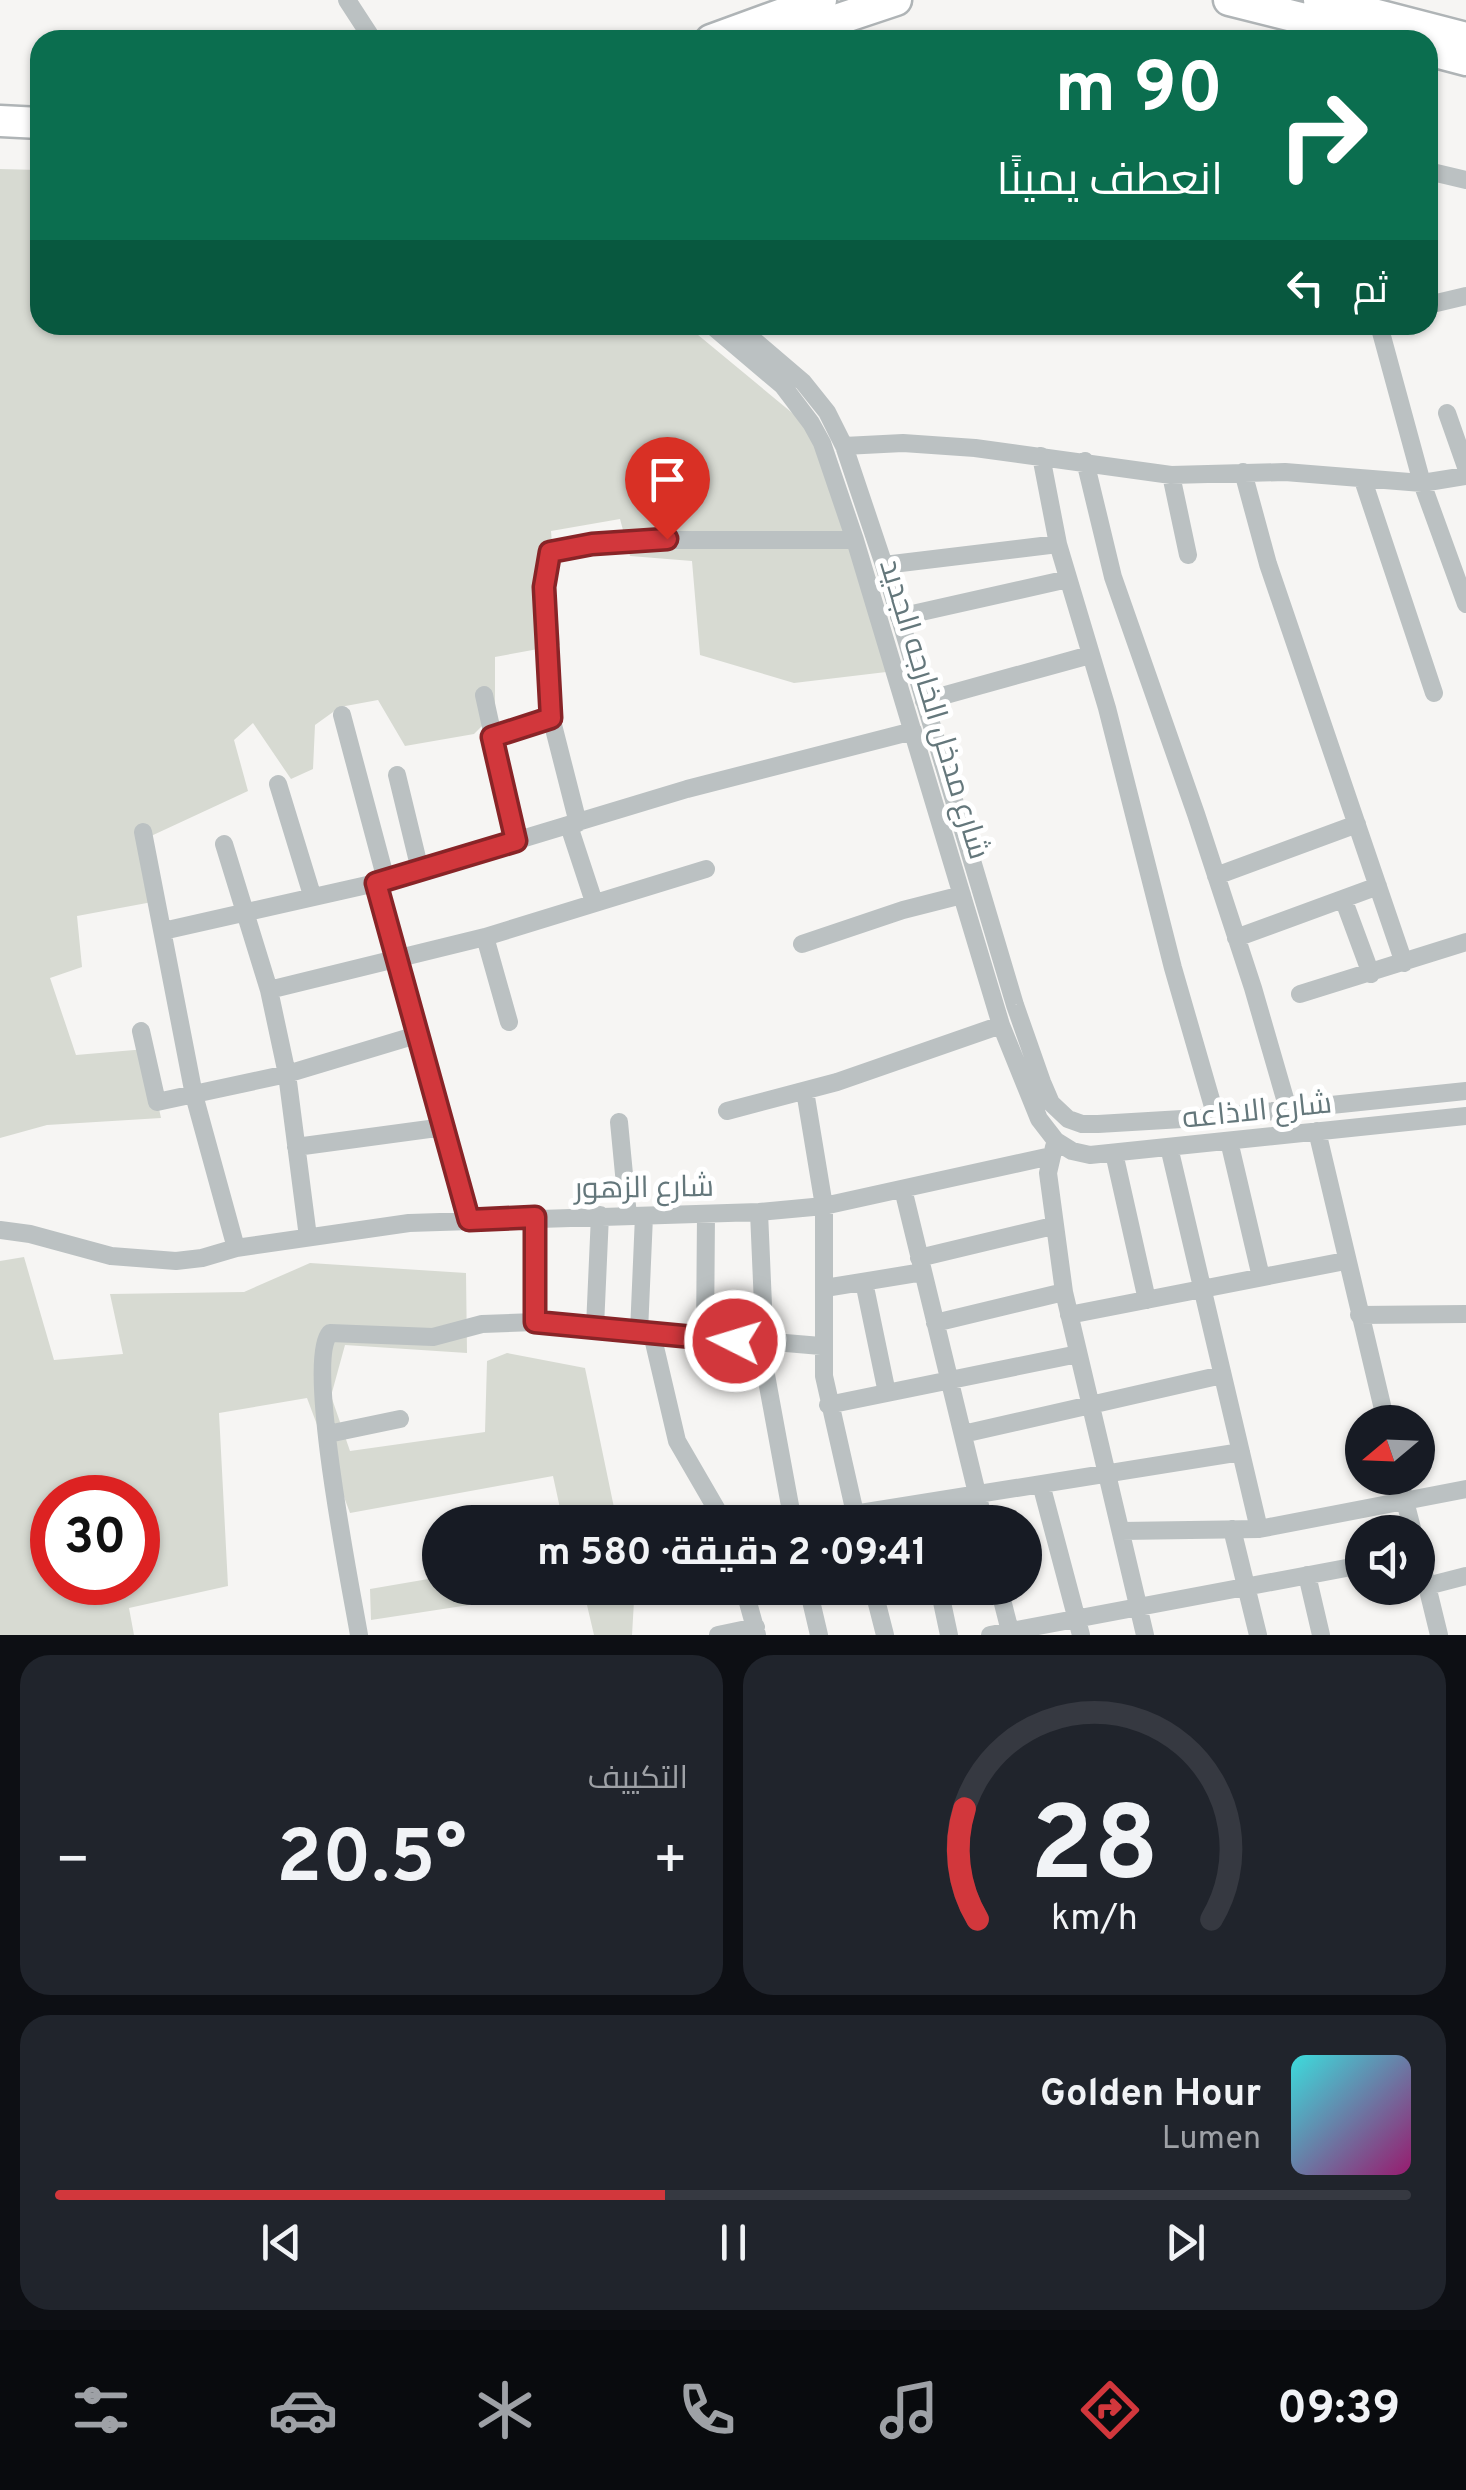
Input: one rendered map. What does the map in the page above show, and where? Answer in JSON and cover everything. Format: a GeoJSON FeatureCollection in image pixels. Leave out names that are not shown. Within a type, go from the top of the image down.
{"type":"FeatureCollection","features":[{"type":"Feature","properties":{"kind":"highway"},"geometry":{"type":"LineString","coordinates":[[738,30],[821,0]]}},
{"type":"Feature","properties":{"kind":"highway"},"geometry":{"type":"LineString","coordinates":[[806,30],[896,0]]}},
{"type":"Feature","properties":{"kind":"highway"},"geometry":{"type":"LineString","coordinates":[[1229,0],[1348,30]]}},
{"type":"Feature","properties":{"kind":"highway"},"geometry":{"type":"LineString","coordinates":[[1319,0],[1435,30]]}},
{"type":"Feature","properties":{"kind":"highway"},"geometry":{"type":"LineString","coordinates":[[1438,31],[1466,38]]}},
{"type":"Feature","properties":{"kind":"highway"},"geometry":{"type":"LineString","coordinates":[[1438,53],[1466,60]]}},
{"type":"Feature","properties":{"kind":"highway"},"geometry":{"type":"LineString","coordinates":[[0,103],[30,104]]}},
{"type":"Feature","properties":{"kind":"highway"},"geometry":{"type":"LineString","coordinates":[[0,121],[30,122]]}},
{"type":"Feature","properties":{"kind":"street"},"geometry":{"type":"LineString","coordinates":[[347,0],[366,30]]}},
{"type":"Feature","properties":{"kind":"street"},"geometry":{"type":"LineString","coordinates":[[1438,173],[1466,180]]}},
{"type":"Feature","properties":{"kind":"street"},"geometry":{"type":"LineString","coordinates":[[1438,303],[1466,296]]}},
{"type":"Feature","properties":{"kind":"street","name":"شارع مدخل الخارجه الجديد"},"geometry":{"type":"LineString","coordinates":[[724,335],[784,386],[822,443],[1002,1026],[1054,1148]]}},
{"type":"Feature","properties":{"kind":"street","name":"شارع مدخل الخارجه الجديد"},"geometry":{"type":"LineString","coordinates":[[748,335],[803,382],[826,412],[844,446],[884,566],[1015,1005],[1052,1103],[1068,1119]]}},
{"type":"Feature","properties":{"kind":"street"},"geometry":{"type":"LineString","coordinates":[[1382,335],[1422,483],[1466,604]]}},
{"type":"Feature","properties":{"kind":"street"},"geometry":{"type":"LineString","coordinates":[[1447,414],[1466,468]]}},
{"type":"Feature","properties":{"kind":"street"},"geometry":{"type":"LineString","coordinates":[[844,446],[904,443],[1085,461],[1171,475],[1286,472],[1422,483],[1466,476]]}},
{"type":"Feature","properties":{"kind":"street"},"geometry":{"type":"LineString","coordinates":[[1041,456],[1058,544],[1216,1117]]}},
{"type":"Feature","properties":{"kind":"street"},"geometry":{"type":"LineString","coordinates":[[1085,461],[1112,577],[1216,876],[1288,1109]]}},
{"type":"Feature","properties":{"kind":"street"},"geometry":{"type":"LineString","coordinates":[[1243,472],[1268,564],[1404,963]]}},
{"type":"Feature","properties":{"kind":"street"},"geometry":{"type":"LineString","coordinates":[[1171,475],[1188,555]]}},
{"type":"Feature","properties":{"kind":"street"},"geometry":{"type":"LineString","coordinates":[[1363,480],[1434,693]]}},
{"type":"Feature","properties":{"kind":"street"},"geometry":{"type":"LineString","coordinates":[[594,902],[551,718],[544,587],[550,552],[633,540],[855,540]]}},
{"type":"Feature","properties":{"kind":"street"},"geometry":{"type":"LineString","coordinates":[[884,566],[1058,544]]}},
{"type":"Feature","properties":{"kind":"street"},"geometry":{"type":"LineString","coordinates":[[899,616],[1068,580]]}},
{"type":"Feature","properties":{"kind":"street"},"geometry":{"type":"LineString","coordinates":[[924,701],[1090,655]]}},
{"type":"Feature","properties":{"kind":"street"},"geometry":{"type":"LineString","coordinates":[[484,694],[516,841]]}},
{"type":"Feature","properties":{"kind":"street"},"geometry":{"type":"LineString","coordinates":[[342,715],[396,959],[469,1220]]}},
{"type":"Feature","properties":{"kind":"street"},"geometry":{"type":"LineString","coordinates":[[492,737],[551,718]]}},
{"type":"Feature","properties":{"kind":"street"},"geometry":{"type":"LineString","coordinates":[[163,931],[381,881],[789,761],[913,731]]}},
{"type":"Feature","properties":{"kind":"street"},"geometry":{"type":"LineString","coordinates":[[397,775],[420,870]]}},
{"type":"Feature","properties":{"kind":"street"},"geometry":{"type":"LineString","coordinates":[[278,784],[312,895]]}},
{"type":"Feature","properties":{"kind":"street"},"geometry":{"type":"LineString","coordinates":[[1216,876],[1357,824]]}},
{"type":"Feature","properties":{"kind":"street"},"geometry":{"type":"LineString","coordinates":[[143,832],[194,1095],[236,1248]]}},
{"type":"Feature","properties":{"kind":"street"},"geometry":{"type":"LineString","coordinates":[[224,844],[270,990],[287,1074],[308,1237]]}},
{"type":"Feature","properties":{"kind":"street"},"geometry":{"type":"LineString","coordinates":[[270,990],[485,937],[706,868]]}},
{"type":"Feature","properties":{"kind":"street"},"geometry":{"type":"LineString","coordinates":[[1236,938],[1378,886]]}},
{"type":"Feature","properties":{"kind":"street"},"geometry":{"type":"LineString","coordinates":[[802,944],[962,895]]}},
{"type":"Feature","properties":{"kind":"street"},"geometry":{"type":"LineString","coordinates":[[1344,900],[1371,974]]}},
{"type":"Feature","properties":{"kind":"street"},"geometry":{"type":"LineString","coordinates":[[485,937],[508,1022]]}},
{"type":"Feature","properties":{"kind":"street"},"geometry":{"type":"LineString","coordinates":[[1300,994],[1463,949]]}},
{"type":"Feature","properties":{"kind":"street"},"geometry":{"type":"LineString","coordinates":[[727,1111],[805,1091],[1002,1026]]}},
{"type":"Feature","properties":{"kind":"street"},"geometry":{"type":"LineString","coordinates":[[141,1031],[157,1102],[287,1074],[420,1034]]}},
{"type":"Feature","properties":{"kind":"street"},"geometry":{"type":"LineString","coordinates":[[805,1091],[824,1206],[822,1346],[828,1405],[853,1505]]}},
{"type":"Feature","properties":{"kind":"street","name":"شارع الاذاعه"},"geometry":{"type":"LineString","coordinates":[[1068,1119],[1098,1124],[1216,1117],[1466,1092]]}},
{"type":"Feature","properties":{"kind":"street","name":"شارع الاذاعه"},"geometry":{"type":"LineString","coordinates":[[1054,1148],[1090,1155],[1466,1116]]}},
{"type":"Feature","properties":{"kind":"street"},"geometry":{"type":"LineString","coordinates":[[1068,1119],[1054,1148],[1048,1173],[1053,1226],[1064,1292],[1145,1635]]}},
{"type":"Feature","properties":{"kind":"street"},"geometry":{"type":"LineString","coordinates":[[619,1122],[636,1216],[646,1333],[677,1441],[714,1505]]}},
{"type":"Feature","properties":{"kind":"street"},"geometry":{"type":"LineString","coordinates":[[296,1147],[444,1127]]}},
{"type":"Feature","properties":{"kind":"street"},"geometry":{"type":"LineString","coordinates":[[1317,1131],[1382,1405]]}},
{"type":"Feature","properties":{"kind":"street"},"geometry":{"type":"LineString","coordinates":[[1229,1141],[1261,1277]]}},
{"type":"Feature","properties":{"kind":"street"},"geometry":{"type":"LineString","coordinates":[[1169,1147],[1259,1529]]}},
{"type":"Feature","properties":{"kind":"street","name":"شارع الزهور"},"geometry":{"type":"LineString","coordinates":[[0,1230],[111,1256],[142,1260],[202,1258],[236,1248],[409,1223],[758,1212],[824,1206],[1054,1148]]}},
{"type":"Feature","properties":{"kind":"street"},"geometry":{"type":"LineString","coordinates":[[1114,1153],[1147,1300]]}},
{"type":"Feature","properties":{"kind":"street"},"geometry":{"type":"LineString","coordinates":[[902,1189],[980,1505]]}},
{"type":"Feature","properties":{"kind":"street"},"geometry":{"type":"LineString","coordinates":[[758,1212],[769,1400],[790,1505]]}},
{"type":"Feature","properties":{"kind":"street"},"geometry":{"type":"LineString","coordinates":[[705,1338],[706,1214]]}},
{"type":"Feature","properties":{"kind":"street"},"geometry":{"type":"LineString","coordinates":[[595,1327],[600,1216]]}},
{"type":"Feature","properties":{"kind":"street"},"geometry":{"type":"LineString","coordinates":[[535,1217],[535,1322]]}},
{"type":"Feature","properties":{"kind":"street"},"geometry":{"type":"LineString","coordinates":[[825,1288],[864,1282],[1053,1226]]}},
{"type":"Feature","properties":{"kind":"street"},"geometry":{"type":"LineString","coordinates":[[1070,1315],[1345,1261]]}},
{"type":"Feature","properties":{"kind":"street"},"geometry":{"type":"LineString","coordinates":[[864,1282],[886,1393]]}},
{"type":"Feature","properties":{"kind":"street"},"geometry":{"type":"LineString","coordinates":[[935,1323],[1064,1292]]}},
{"type":"Feature","properties":{"kind":"street"},"geometry":{"type":"LineString","coordinates":[[1359,1315],[1466,1314]]}},
{"type":"Feature","properties":{"kind":"street"},"geometry":{"type":"LineString","coordinates":[[359,1635],[321,1369],[323,1341],[330,1333],[433,1338],[482,1324],[535,1322],[822,1346]]}},
{"type":"Feature","properties":{"kind":"street"},"geometry":{"type":"LineString","coordinates":[[828,1405],[1078,1354]]}},
{"type":"Feature","properties":{"kind":"street"},"geometry":{"type":"LineString","coordinates":[[963,1434],[1222,1375]]}},
{"type":"Feature","properties":{"kind":"street"},"geometry":{"type":"LineString","coordinates":[[328,1434],[400,1420]]}},
{"type":"Feature","properties":{"kind":"street"},"geometry":{"type":"LineString","coordinates":[[947,1505],[977,1495],[1241,1452]]}},
{"type":"Feature","properties":{"kind":"street"},"geometry":{"type":"LineString","coordinates":[[1041,1484],[1079,1627]]}},
{"type":"Feature","properties":{"kind":"street"},"geometry":{"type":"LineString","coordinates":[[1121,1531],[1259,1529],[1466,1489]]}},
{"type":"Feature","properties":{"kind":"street"},"geometry":{"type":"LineString","coordinates":[[1404,1495],[1409,1515]]}},
{"type":"Feature","properties":{"kind":"street"},"geometry":{"type":"LineString","coordinates":[[1232,1530],[1258,1635]]}},
{"type":"Feature","properties":{"kind":"street"},"geometry":{"type":"LineString","coordinates":[[990,1635],[1079,1627],[1138,1607],[1345,1568]]}},
{"type":"Feature","properties":{"kind":"street"},"geometry":{"type":"LineString","coordinates":[[1307,1576],[1321,1635]]}},
{"type":"Feature","properties":{"kind":"street"},"geometry":{"type":"LineString","coordinates":[[1435,1584],[1466,1576]]}},
{"type":"Feature","properties":{"kind":"street"},"geometry":{"type":"LineString","coordinates":[[718,1635],[756,1631],[749,1605]]}},
{"type":"Feature","properties":{"kind":"street"},"geometry":{"type":"LineString","coordinates":[[812,1605],[819,1635]]}},
{"type":"Feature","properties":{"kind":"street"},"geometry":{"type":"LineString","coordinates":[[877,1605],[885,1635]]}},
{"type":"Feature","properties":{"kind":"street"},"geometry":{"type":"LineString","coordinates":[[943,1605],[949,1635]]}},
{"type":"Feature","properties":{"kind":"street"},"geometry":{"type":"LineString","coordinates":[[1003,1605],[1010,1633]]}},
{"type":"Feature","properties":{"kind":"street"},"geometry":{"type":"LineString","coordinates":[[1431,1605],[1439,1635]]}},
{"type":"Feature","properties":{"kind":"shaded area"},"geometry":{"type":"Polygon","coordinates":[[[0,169],[30,170],[30,335],[698,335],[802,421],[834,463],[903,670],[794,683],[700,655],[692,561],[630,556],[620,519],[551,531],[560,645],[495,657],[495,713],[474,734],[405,746],[378,700],[340,707],[315,725],[313,769],[291,779],[253,723],[234,740],[248,791],[151,836],[163,900],[77,916],[82,967],[50,978],[76,1055],[146,1049],[161,1118],[47,1125],[0,1138],[0,169]]]}},
{"type":"Feature","properties":{"kind":"shaded area"},"geometry":{"type":"Polygon","coordinates":[[[24,1257],[54,1360],[123,1354],[110,1294],[244,1292],[310,1263],[466,1273],[467,1353],[345,1345],[331,1396],[350,1451],[485,1432],[487,1361],[507,1353],[585,1368],[613,1505],[559,1505],[553,1476],[350,1513],[307,1398],[219,1413],[228,1586],[160,1601],[160,1475],[30,1475],[30,1605],[142,1605],[129,1608],[134,1635],[0,1635],[0,1261],[24,1257]]]}},
{"type":"Feature","properties":{"kind":"shaded area"},"geometry":{"type":"Polygon","coordinates":[[[422,1580],[422,1605],[469,1605],[371,1620],[370,1589],[422,1580]]]}},
{"type":"Feature","properties":{"kind":"shaded area"},"geometry":{"type":"Polygon","coordinates":[[[587,1605],[634,1605],[632,1635],[594,1635],[587,1605]]]}},
{"type":"Feature","properties":{"kind":"route"},"geometry":{"type":"LineString","coordinates":[[667,539],[592,544],[550,552],[544,587],[551,718],[492,737],[516,841],[376,883],[469,1220],[535,1217],[535,1322],[735,1341]]}}]}
